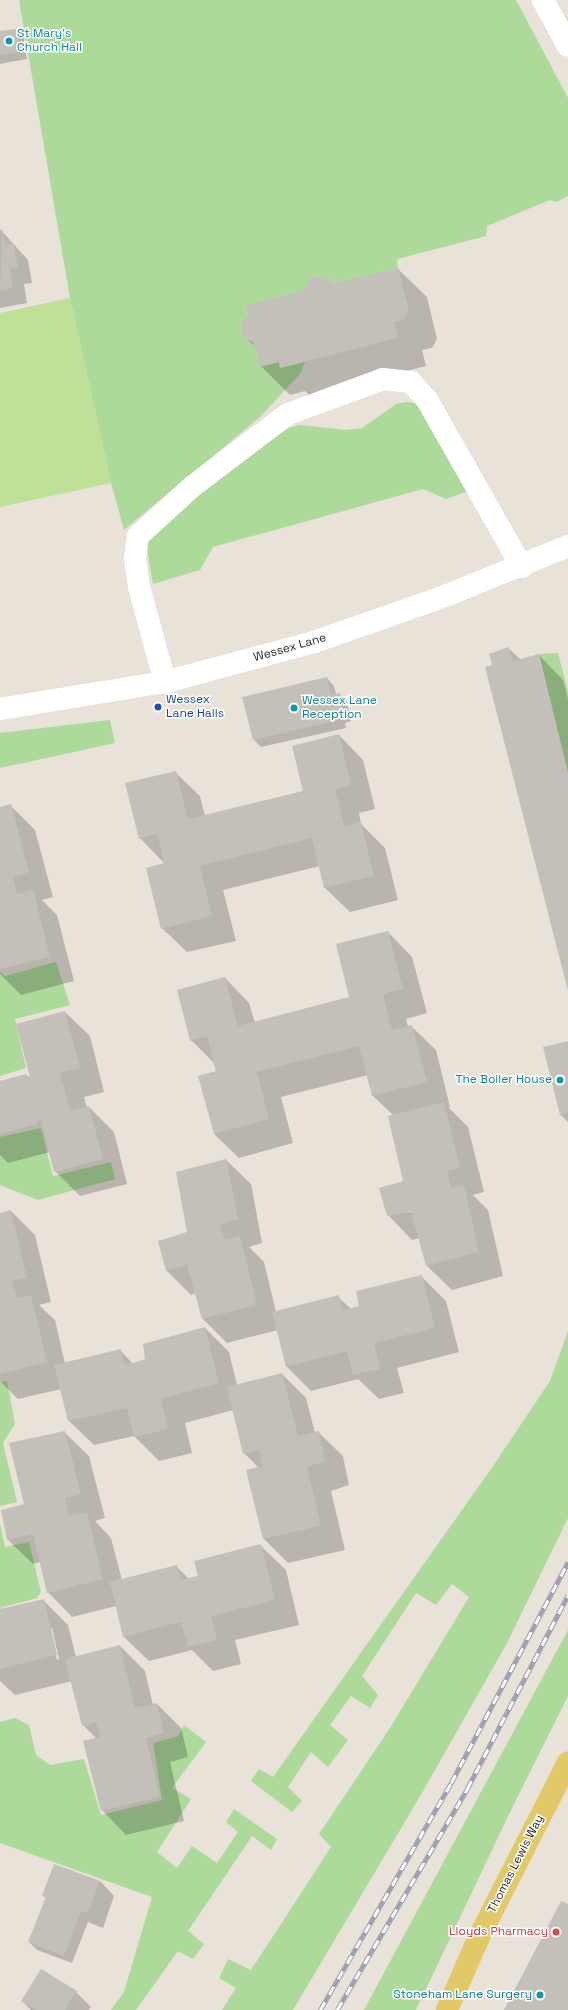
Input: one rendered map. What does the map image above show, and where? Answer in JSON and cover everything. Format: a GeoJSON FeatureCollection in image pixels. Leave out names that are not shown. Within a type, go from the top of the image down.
{"type":"FeatureCollection","features":[{"type":"Feature","properties":{"kind":"main road","name":"Thomas Lewis Way"},"geometry":{"type":"LineString","coordinates":[[447,2010],[479,1937],[568,1762]]}},
{"type":"Feature","properties":{"kind":"street"},"geometry":{"type":"LineString","coordinates":[[543,0],[568,46]]}},
{"type":"Feature","properties":{"kind":"street"},"geometry":{"type":"LineString","coordinates":[[165,682],[139,588],[134,559],[138,536],[193,486],[288,414],[383,379],[410,382],[427,400],[522,567]]}},
{"type":"Feature","properties":{"kind":"street","name":"Wessex Lane"},"geometry":{"type":"LineString","coordinates":[[0,709],[165,682],[314,642],[522,567],[568,546]]}},
{"type":"Feature","properties":{"kind":"green space"},"geometry":{"type":"Polygon","coordinates":[[[19,0],[516,0],[568,98],[568,196],[556,202],[550,200],[487,226],[486,236],[397,259],[398,268],[333,283],[323,275],[310,278],[305,290],[245,305],[248,315],[240,326],[243,336],[253,342],[260,366],[279,362],[280,368],[305,362],[300,374],[260,417],[124,530],[111,483],[70,298],[19,0]]]}},
{"type":"Feature","properties":{"kind":"green space"},"geometry":{"type":"Polygon","coordinates":[[[70,298],[111,483],[0,507],[0,313],[70,298]]]}},
{"type":"Feature","properties":{"kind":"green space"},"geometry":{"type":"Polygon","coordinates":[[[406,402],[415,403],[423,409],[468,491],[446,499],[423,489],[213,547],[200,570],[153,584],[147,548],[150,537],[189,500],[288,428],[300,425],[346,430],[362,428],[396,404],[406,402]]]}},
{"type":"Feature","properties":{"kind":"green space"},"geometry":{"type":"Polygon","coordinates":[[[558,653],[568,691],[568,773],[539,654],[558,653]]]}},
{"type":"Feature","properties":{"kind":"green space"},"geometry":{"type":"Polygon","coordinates":[[[110,720],[115,743],[0,768],[0,733],[110,720]]]}},
{"type":"Feature","properties":{"kind":"green space"},"geometry":{"type":"Polygon","coordinates":[[[56,962],[70,1005],[15,1019],[26,1068],[0,1076],[0,972],[5,976],[56,962]]]}},
{"type":"Feature","properties":{"kind":"green space"},"geometry":{"type":"Polygon","coordinates":[[[41,1128],[53,1176],[111,1162],[115,1179],[38,1200],[0,1185],[0,1137],[41,1128]]]}},
{"type":"Feature","properties":{"kind":"green space"},"geometry":{"type":"Polygon","coordinates":[[[568,1331],[568,1518],[507,1643],[422,1793],[293,2010],[222,2010],[236,1988],[219,1978],[228,1959],[251,1970],[331,1847],[319,1834],[390,1728],[469,1597],[452,1584],[436,1605],[416,1593],[362,1676],[378,1695],[370,1708],[351,1696],[330,1725],[348,1740],[328,1767],[311,1752],[288,1787],[302,1801],[292,1812],[251,1781],[259,1769],[273,1777],[491,1469],[550,1381],[568,1331]]]}},
{"type":"Feature","properties":{"kind":"green space"},"geometry":{"type":"Polygon","coordinates":[[[7,1381],[15,1424],[3,1443],[17,1502],[0,1506],[0,1382],[7,1381]]]}},
{"type":"Feature","properties":{"kind":"green space"},"geometry":{"type":"Polygon","coordinates":[[[0,1524],[5,1547],[29,1542],[41,1592],[37,1598],[0,1608],[0,1524]]]}},
{"type":"Feature","properties":{"kind":"green space"},"geometry":{"type":"Polygon","coordinates":[[[568,1630],[568,1696],[513,1806],[416,2010],[364,2010],[568,1630]]]}},
{"type":"Feature","properties":{"kind":"green space"},"geometry":{"type":"Polygon","coordinates":[[[15,1718],[29,1725],[36,1755],[50,1765],[84,1759],[101,1815],[162,1800],[153,1743],[178,1736],[184,1725],[206,1742],[172,1788],[191,1799],[157,1852],[177,1868],[192,1846],[217,1863],[238,1832],[226,1822],[234,1809],[277,1839],[271,1850],[252,1836],[188,1931],[204,1944],[193,1959],[178,1951],[136,2010],[111,2010],[124,1992],[152,1897],[0,1843],[0,1722],[15,1718]]]}},
{"type":"Feature","properties":{"kind":"building","name":"St Mary's Church Hall"},"geometry":{"type":"Polygon","coordinates":[[[16,29],[20,52],[0,55],[0,31],[16,29]]]}},
{"type":"Feature","properties":{"kind":"building"},"geometry":{"type":"Polygon","coordinates":[[[2,227],[5,245],[14,244],[18,268],[10,269],[13,288],[0,291],[2,227]]]}},
{"type":"Feature","properties":{"kind":"building"},"geometry":{"type":"Polygon","coordinates":[[[398,268],[409,310],[403,320],[394,322],[398,338],[280,368],[279,362],[260,367],[253,342],[243,336],[240,326],[248,315],[245,305],[305,290],[310,278],[323,275],[333,283],[398,268]]]}},
{"type":"Feature","properties":{"kind":"building"},"geometry":{"type":"Polygon","coordinates":[[[508,647],[513,661],[539,654],[568,773],[568,991],[485,667],[492,665],[489,654],[508,647]]]}},
{"type":"Feature","properties":{"kind":"building","name":"Wessex Lane Reception"},"geometry":{"type":"Polygon","coordinates":[[[327,677],[331,695],[340,693],[344,714],[338,715],[339,720],[253,740],[242,697],[327,677]]]}},
{"type":"Feature","properties":{"kind":"building"},"geometry":{"type":"Polygon","coordinates":[[[339,734],[351,785],[335,789],[344,826],[361,822],[374,876],[324,888],[312,838],[200,866],[212,916],[161,929],[146,868],[164,863],[159,841],[157,834],[139,839],[125,783],[176,771],[188,819],[303,791],[292,746],[339,734]]]}},
{"type":"Feature","properties":{"kind":"building"},"geometry":{"type":"Polygon","coordinates":[[[11,804],[29,872],[13,877],[17,894],[33,889],[50,957],[0,969],[0,807],[11,804]]]}},
{"type":"Feature","properties":{"kind":"building"},"geometry":{"type":"Polygon","coordinates":[[[388,931],[403,989],[383,994],[392,1030],[412,1025],[427,1082],[372,1096],[359,1046],[257,1072],[269,1119],[214,1134],[198,1076],[216,1071],[207,1036],[190,1041],[177,990],[225,977],[238,1026],[349,997],[336,944],[388,931]]]}},
{"type":"Feature","properties":{"kind":"building"},"geometry":{"type":"Polygon","coordinates":[[[65,1011],[80,1068],[60,1073],[70,1111],[89,1106],[103,1159],[54,1172],[41,1120],[37,1121],[38,1124],[0,1134],[0,1081],[26,1074],[27,1078],[30,1077],[16,1024],[65,1011]]]}},
{"type":"Feature","properties":{"kind":"building","name":"The Boiler House"},"geometry":{"type":"Polygon","coordinates":[[[568,1041],[568,1113],[560,1115],[543,1047],[568,1041]]]}},
{"type":"Feature","properties":{"kind":"building"},"geometry":{"type":"Polygon","coordinates":[[[444,1102],[460,1168],[447,1171],[451,1188],[464,1185],[479,1252],[426,1266],[411,1211],[387,1216],[379,1188],[403,1181],[388,1116],[444,1102]]]}},
{"type":"Feature","properties":{"kind":"building"},"geometry":{"type":"Polygon","coordinates":[[[226,1159],[238,1219],[221,1224],[221,1228],[225,1240],[240,1236],[257,1305],[202,1319],[187,1265],[166,1271],[158,1241],[187,1232],[176,1172],[226,1159]]]}},
{"type":"Feature","properties":{"kind":"building"},"geometry":{"type":"Polygon","coordinates":[[[11,1210],[27,1278],[12,1281],[17,1298],[31,1295],[47,1362],[0,1374],[0,1213],[11,1210]]]}},
{"type":"Feature","properties":{"kind":"building"},"geometry":{"type":"Polygon","coordinates":[[[422,1275],[435,1328],[374,1343],[380,1369],[353,1375],[347,1351],[286,1367],[272,1312],[339,1295],[343,1310],[356,1307],[359,1306],[356,1291],[422,1275]]]}},
{"type":"Feature","properties":{"kind":"building"},"geometry":{"type":"Polygon","coordinates":[[[205,1327],[219,1383],[161,1399],[168,1429],[134,1437],[127,1408],[68,1421],[54,1365],[121,1349],[124,1364],[133,1363],[145,1359],[143,1344],[205,1327]]]}},
{"type":"Feature","properties":{"kind":"building"},"geometry":{"type":"Polygon","coordinates":[[[282,1373],[298,1436],[319,1431],[325,1461],[307,1467],[321,1526],[263,1539],[246,1470],[263,1466],[259,1450],[243,1454],[227,1387],[282,1373]]]}},
{"type":"Feature","properties":{"kind":"building"},"geometry":{"type":"Polygon","coordinates":[[[65,1431],[81,1494],[65,1498],[69,1516],[87,1512],[103,1579],[47,1593],[33,1534],[7,1540],[1,1510],[24,1504],[9,1443],[65,1431]]]}},
{"type":"Feature","properties":{"kind":"building"},"geometry":{"type":"Polygon","coordinates":[[[261,1544],[275,1600],[211,1616],[217,1640],[188,1647],[181,1622],[123,1637],[110,1582],[177,1565],[181,1580],[198,1576],[194,1561],[261,1544]]]}},
{"type":"Feature","properties":{"kind":"building"},"geometry":{"type":"Polygon","coordinates":[[[44,1599],[57,1655],[0,1669],[0,1609],[44,1599]]]}},
{"type":"Feature","properties":{"kind":"building"},"geometry":{"type":"Polygon","coordinates":[[[120,1645],[135,1708],[157,1703],[164,1733],[146,1738],[160,1797],[101,1811],[83,1741],[100,1737],[96,1722],[82,1726],[65,1659],[120,1645]]]}},
{"type":"Feature","properties":{"kind":"building"},"geometry":{"type":"Polygon","coordinates":[[[54,1864],[100,1881],[88,1913],[81,1911],[64,1956],[28,1942],[46,1897],[42,1896],[54,1864]]]}},
{"type":"Feature","properties":{"kind":"building"},"geometry":{"type":"Polygon","coordinates":[[[561,1901],[568,1904],[568,2010],[504,2010],[561,1901]]]}},
{"type":"Feature","properties":{"kind":"building"},"geometry":{"type":"Polygon","coordinates":[[[41,1969],[77,1991],[65,2010],[36,2010],[21,2001],[41,1969]]]}},
{"type":"Feature","properties":{"kind":"railway"},"geometry":{"type":"LineString","coordinates":[[320,2010],[451,1783],[568,1562]]}},
{"type":"Feature","properties":{"kind":"railway"},"geometry":{"type":"LineString","coordinates":[[337,2010],[467,1789],[568,1595]]}},
{"type":"Feature","properties":{"kind":"place","name":"St Mary's Church Hall"},"geometry":{"type":"Point","coordinates":[9,41]}},
{"type":"Feature","properties":{"kind":"place","name":"Wessex Lane Halls"},"geometry":{"type":"Point","coordinates":[158,707]}},
{"type":"Feature","properties":{"kind":"place","name":"Wessex Lane Reception"},"geometry":{"type":"Point","coordinates":[294,708]}},
{"type":"Feature","properties":{"kind":"place","name":"The Boiler House"},"geometry":{"type":"Point","coordinates":[560,1080]}},
{"type":"Feature","properties":{"kind":"place","name":"Lloyds Pharmacy"},"geometry":{"type":"Point","coordinates":[556,1932]}},
{"type":"Feature","properties":{"kind":"place","name":"Stoneham Lane Surgery"},"geometry":{"type":"Point","coordinates":[540,1995]}}]}
